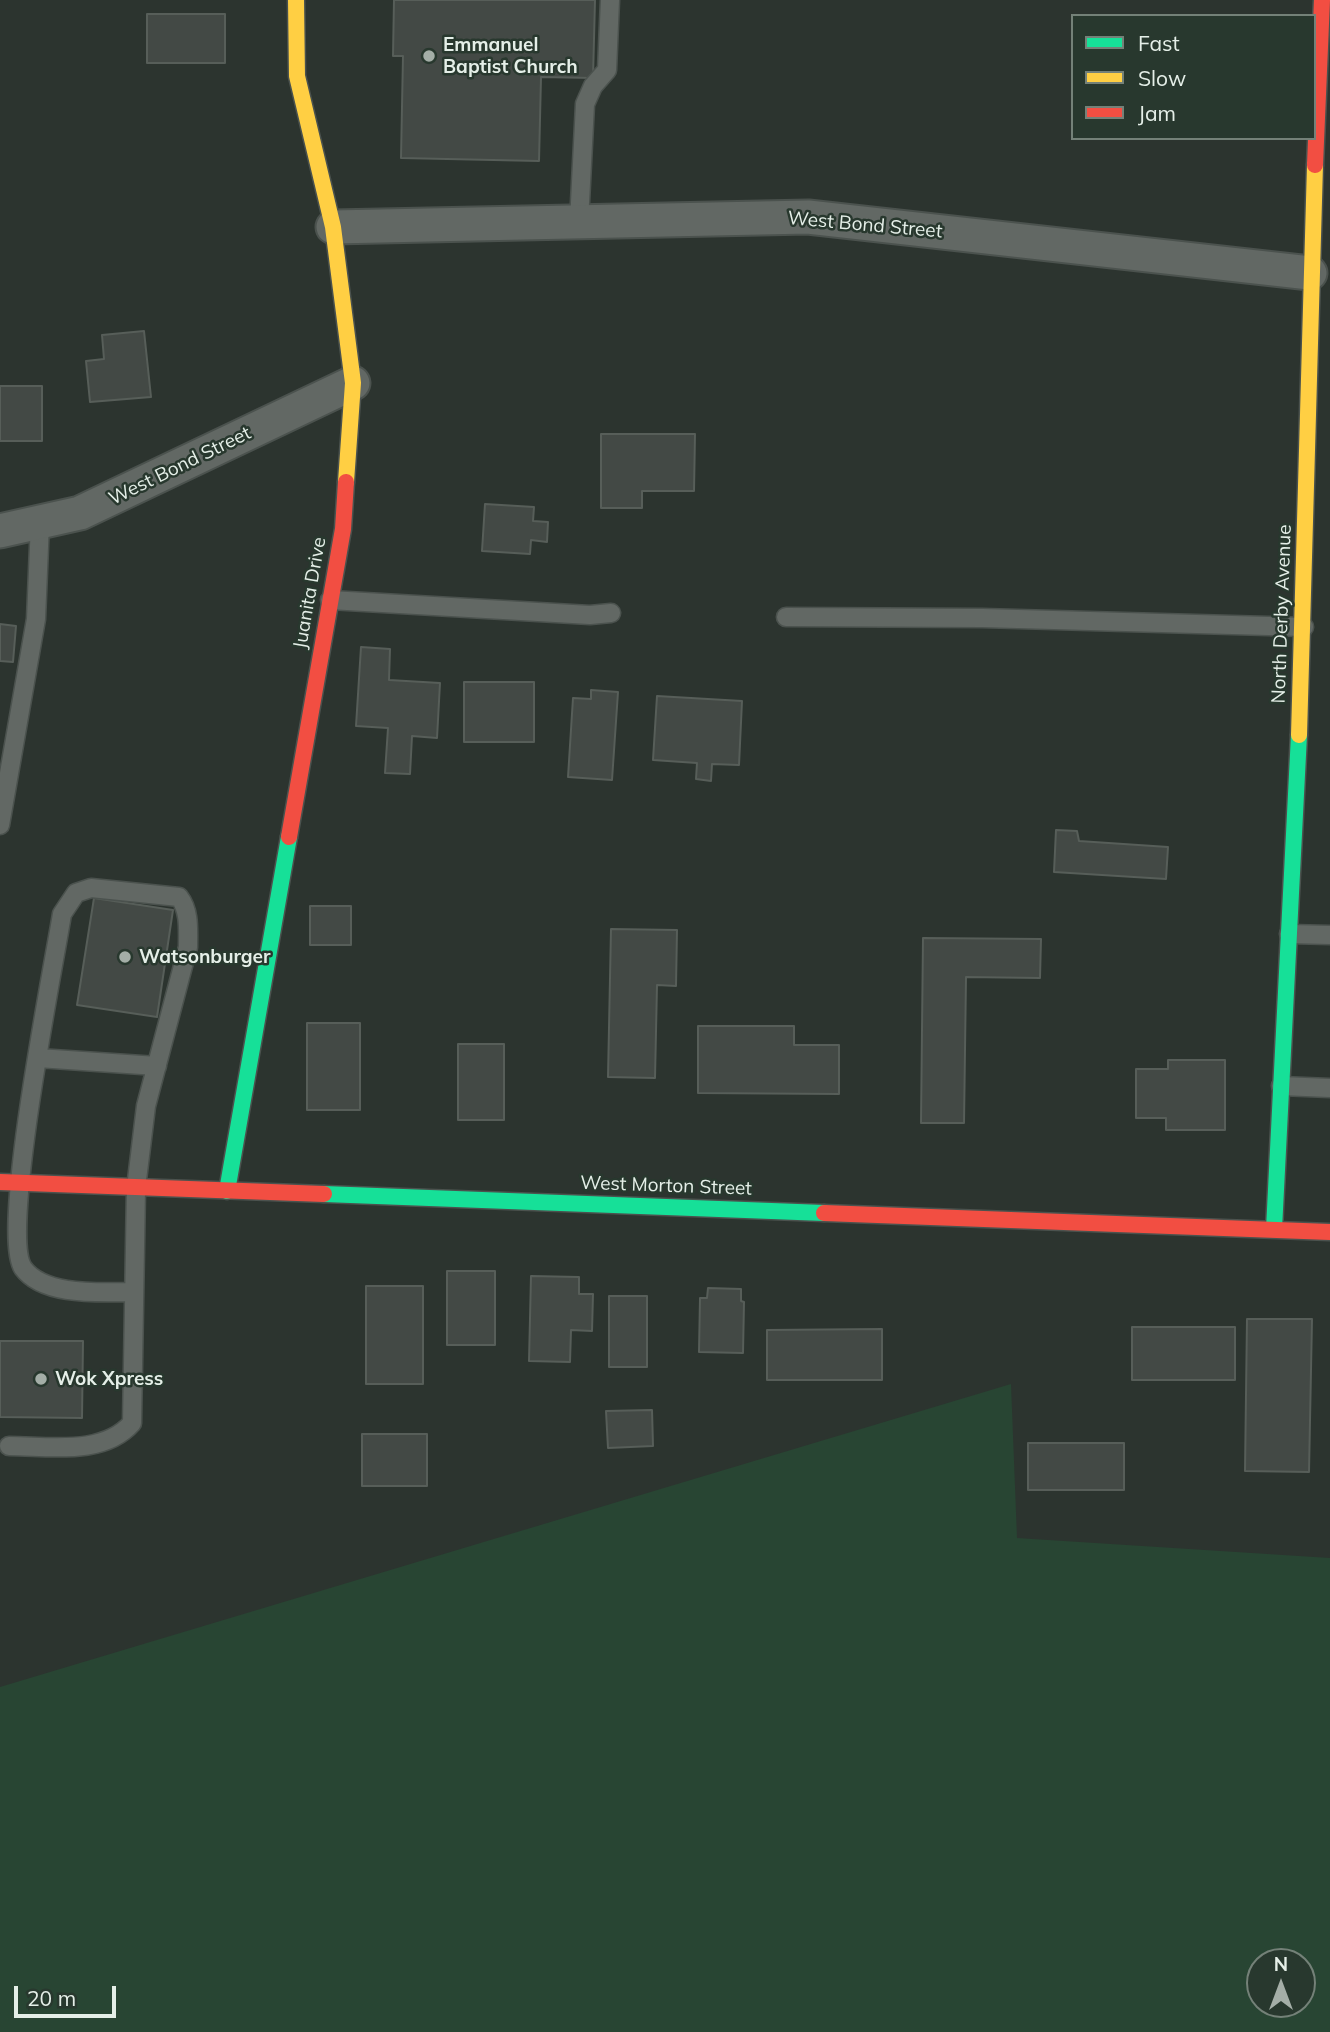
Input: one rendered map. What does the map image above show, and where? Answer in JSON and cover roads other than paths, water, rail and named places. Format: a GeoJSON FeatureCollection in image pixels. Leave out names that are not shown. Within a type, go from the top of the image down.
{"type":"FeatureCollection","features":[{"type":"Feature","properties":{"kind":"street","name":"Juanita Drive"},"geometry":{"type":"LineString","coordinates":[[227,1191],[343,529],[353,383],[333,227],[298,76],[296,0]]}},
{"type":"Feature","properties":{"kind":"street","name":"North Derby Avenue"},"geometry":{"type":"LineString","coordinates":[[1274,1229],[1289,934],[1317,628],[1310,273],[1325,15]]}},
{"type":"Feature","properties":{"kind":"street","name":"West Bond Street"},"geometry":{"type":"LineString","coordinates":[[333,227],[808,217],[1310,273]]}},
{"type":"Feature","properties":{"kind":"street","name":"West Bond Street"},"geometry":{"type":"LineString","coordinates":[[0,531],[80,513],[353,383]]}},
{"type":"Feature","properties":{"kind":"street","name":"West Morton Street"},"geometry":{"type":"LineString","coordinates":[[9,1183],[1330,1232]]}},
{"type":"Feature","properties":{"kind":"lane"},"geometry":{"type":"LineString","coordinates":[[579,222],[585,104],[593,86],[607,70],[610,0]]}},
{"type":"Feature","properties":{"kind":"lane"},"geometry":{"type":"LineString","coordinates":[[1310,314],[1330,315]]}},
{"type":"Feature","properties":{"kind":"lane"},"geometry":{"type":"LineString","coordinates":[[0,825],[36,619],[40,522]]}},
{"type":"Feature","properties":{"kind":"lane"},"geometry":{"type":"LineString","coordinates":[[330,600],[590,615],[611,613]]}},
{"type":"Feature","properties":{"kind":"lane"},"geometry":{"type":"LineString","coordinates":[[786,617],[982,618],[1317,628]]}},
{"type":"Feature","properties":{"kind":"lane"},"geometry":{"type":"LineString","coordinates":[[9,1446],[101,1445],[122,1434],[132,1423],[136,1188],[146,1106],[188,947],[185,905],[179,897],[159,893],[91,888],[76,893],[65,904],[62,914],[38,1058],[9,1183],[17,1257],[24,1270],[48,1285],[89,1291],[134,1292]]}},
{"type":"Feature","properties":{"kind":"lane"},"geometry":{"type":"LineString","coordinates":[[1289,934],[1330,935]]}},
{"type":"Feature","properties":{"kind":"lane"},"geometry":{"type":"LineString","coordinates":[[38,1058],[157,1066]]}},
{"type":"Feature","properties":{"kind":"lane"},"geometry":{"type":"LineString","coordinates":[[1282,1086],[1330,1088]]}},
{"type":"Feature","properties":{"kind":"place","name":"Emmanuel Baptist Church"},"geometry":{"type":"Point","coordinates":[429,56]}},
{"type":"Feature","properties":{"kind":"place","name":"Watsonburger"},"geometry":{"type":"Point","coordinates":[125,957]}},
{"type":"Feature","properties":{"kind":"place","name":"Wok Xpress"},"geometry":{"type":"Point","coordinates":[41,1379]}}]}
